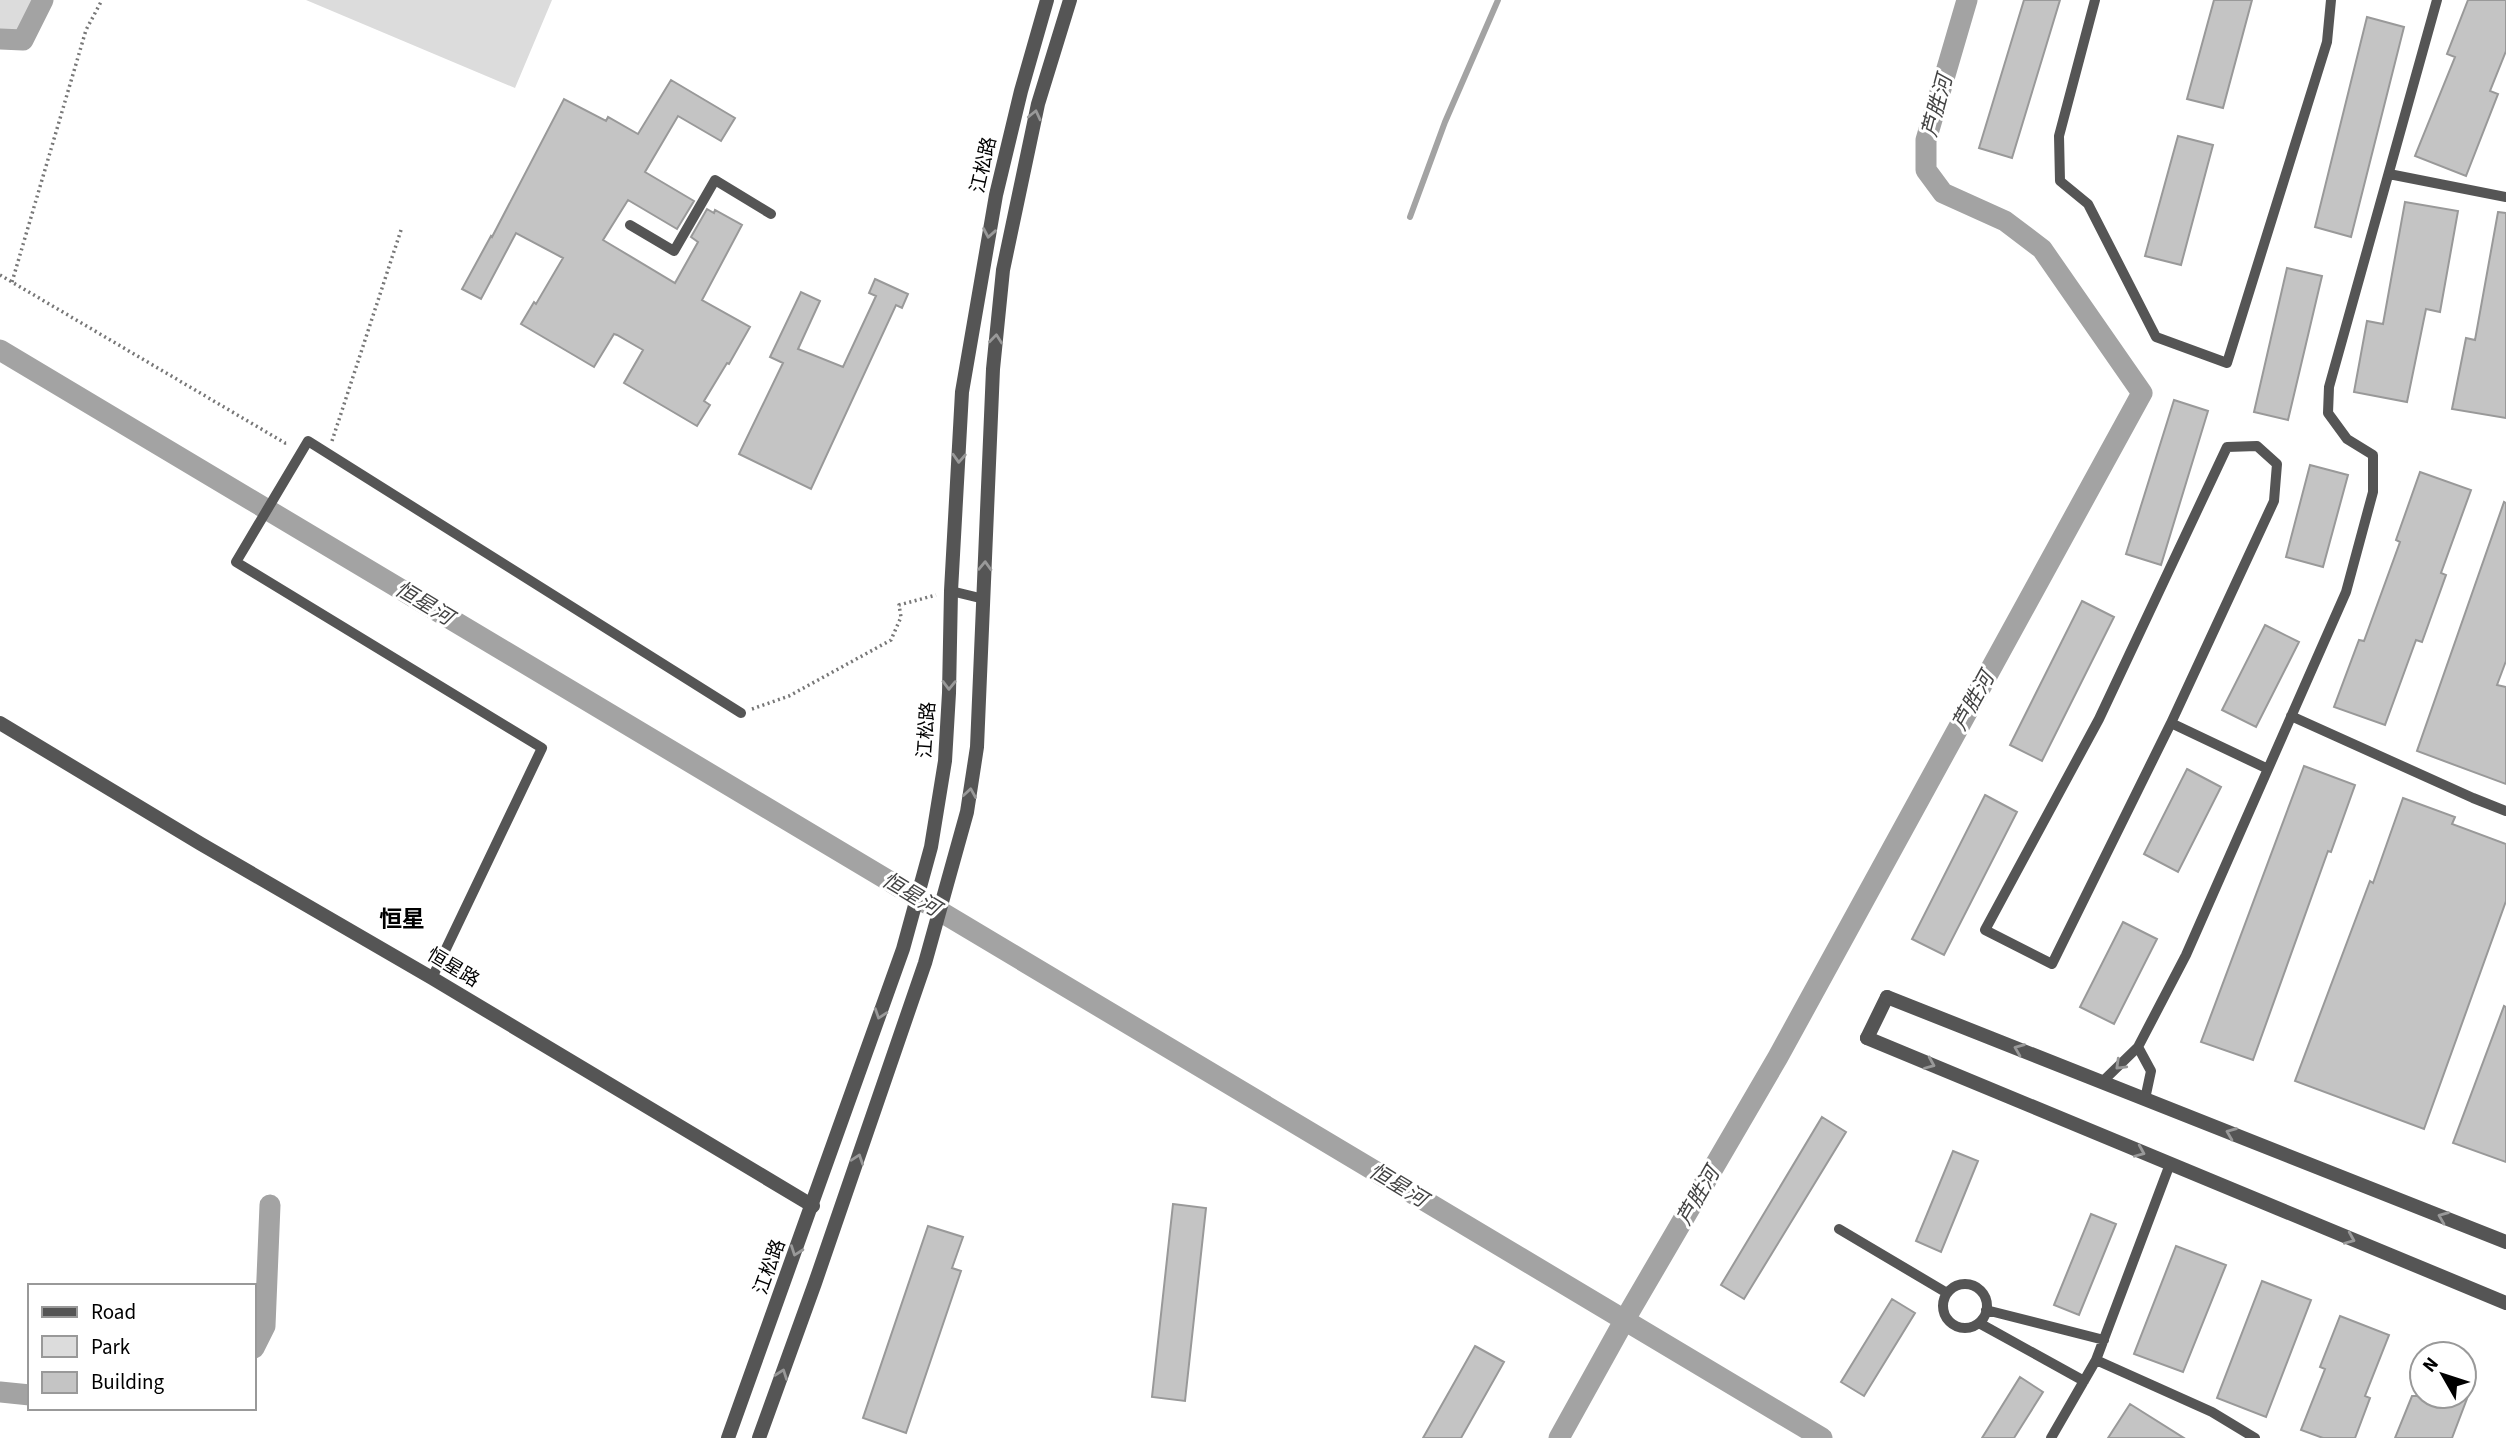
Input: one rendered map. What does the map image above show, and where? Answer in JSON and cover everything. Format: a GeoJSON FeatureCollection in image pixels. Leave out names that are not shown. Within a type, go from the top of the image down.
{"type":"FeatureCollection","features":[{"type":"Feature","properties":{"kind":"street","name":"江松路"},"geometry":{"type":"LineString","coordinates":[[728,1438],[903,949],[931,847],[945,761],[962,392],[996,195],[1021,91],[1047,0]]}},
{"type":"Feature","properties":{"kind":"street","name":"江松路"},"geometry":{"type":"LineString","coordinates":[[759,1438],[925,963],[967,812],[977,747],[993,369],[1003,270],[1038,104],[1070,0]]}},
{"type":"Feature","properties":{"kind":"street","name":"恒星路"},"geometry":{"type":"LineString","coordinates":[[0,723],[201,845],[432,978],[813,1206]]}},
{"type":"Feature","properties":{"kind":"street"},"geometry":{"type":"LineString","coordinates":[[2506,1242],[1887,997],[1867,1038],[2506,1303]]}},
{"type":"Feature","properties":{"kind":"lane"},"geometry":{"type":"LineString","coordinates":[[2095,0],[2059,136],[2060,181],[2088,204],[2156,337],[2227,363],[2327,42],[2331,0]]}},
{"type":"Feature","properties":{"kind":"lane"},"geometry":{"type":"LineString","coordinates":[[2102,1082],[2138,1047],[2186,954],[2346,592],[2373,492],[2373,455],[2347,439],[2328,413],[2329,387],[2437,2],[2423,0]]}},
{"type":"Feature","properties":{"kind":"lane"},"geometry":{"type":"LineString","coordinates":[[2389,174],[2506,197]]}},
{"type":"Feature","properties":{"kind":"lane"},"geometry":{"type":"LineString","coordinates":[[630,225],[674,251],[715,180],[771,214]]}},
{"type":"Feature","properties":{"kind":"lane"},"geometry":{"type":"LineString","coordinates":[[432,978],[542,748],[236,562],[308,441],[741,713]]}},
{"type":"Feature","properties":{"kind":"lane"},"geometry":{"type":"LineString","coordinates":[[2256,446],[2277,464],[2274,501],[2171,723],[2052,964],[1985,930],[2099,719],[2227,447],[2256,446]]}},
{"type":"Feature","properties":{"kind":"lane"},"geometry":{"type":"LineString","coordinates":[[951,591],[984,598]]}},
{"type":"Feature","properties":{"kind":"lane"},"geometry":{"type":"LineString","coordinates":[[2291,716],[2506,811]]}},
{"type":"Feature","properties":{"kind":"lane"},"geometry":{"type":"LineString","coordinates":[[2171,723],[2268,769]]}},
{"type":"Feature","properties":{"kind":"lane"},"geometry":{"type":"LineString","coordinates":[[2138,1047],[2151,1070],[2145,1099]]}},
{"type":"Feature","properties":{"kind":"lane"},"geometry":{"type":"LineString","coordinates":[[2051,1438],[2096,1360],[2170,1164]]}},
{"type":"Feature","properties":{"kind":"lane"},"geometry":{"type":"LineString","coordinates":[[1839,1229],[1947,1293]]}},
{"type":"Feature","properties":{"kind":"lane"},"geometry":{"type":"LineString","coordinates":[[1958,1285],[1973,1285],[1984,1295],[1986,1310],[1979,1323],[1965,1328],[1952,1324],[1947,1319],[1943,1306],[1947,1293],[1958,1285]]}},
{"type":"Feature","properties":{"kind":"lane"},"geometry":{"type":"LineString","coordinates":[[1986,1310],[2104,1340]]}},
{"type":"Feature","properties":{"kind":"lane"},"geometry":{"type":"LineString","coordinates":[[1979,1323],[2084,1381]]}},
{"type":"Feature","properties":{"kind":"lane"},"geometry":{"type":"LineString","coordinates":[[2096,1360],[2212,1412],[2255,1438]]}},
{"type":"Feature","properties":{"kind":"path"},"geometry":{"type":"LineString","coordinates":[[12,282],[86,30],[102,0]]}},
{"type":"Feature","properties":{"kind":"path"},"geometry":{"type":"LineString","coordinates":[[328,453],[402,227]]}},
{"type":"Feature","properties":{"kind":"path"},"geometry":{"type":"LineString","coordinates":[[0,275],[285,443],[308,441]]}},
{"type":"Feature","properties":{"kind":"path"},"geometry":{"type":"LineString","coordinates":[[741,713],[789,696],[891,640],[901,617],[899,605],[951,591]]}},
{"type":"Feature","properties":{"kind":"green space"},"geometry":{"type":"Polygon","coordinates":[[[0,0],[33,0],[26,29],[0,33],[0,0]]]}},
{"type":"Feature","properties":{"kind":"green space"},"geometry":{"type":"Polygon","coordinates":[[[306,0],[552,0],[515,88],[306,0]]]}},
{"type":"Feature","properties":{"kind":"building"},"geometry":{"type":"Polygon","coordinates":[[[2024,0],[2060,0],[2012,158],[1979,148],[2024,0]]]}},
{"type":"Feature","properties":{"kind":"building"},"geometry":{"type":"Polygon","coordinates":[[[2214,0],[2252,0],[2223,108],[2187,99],[2214,0]]]}},
{"type":"Feature","properties":{"kind":"building"},"geometry":{"type":"Polygon","coordinates":[[[2468,0],[2506,0],[2506,51],[2490,91],[2498,94],[2466,176],[2415,156],[2455,57],[2447,54],[2468,0]]]}},
{"type":"Feature","properties":{"kind":"building"},"geometry":{"type":"Polygon","coordinates":[[[2367,17],[2404,27],[2351,237],[2315,227],[2367,17]]]}},
{"type":"Feature","properties":{"kind":"building"},"geometry":{"type":"Polygon","coordinates":[[[671,80],[735,118],[721,141],[678,116],[645,172],[694,201],[677,229],[628,200],[603,240],[675,283],[698,242],[691,237],[707,209],[714,213],[715,210],[742,225],[702,300],[750,327],[704,401],[710,405],[697,426],[624,383],[643,350],[614,334],[594,367],[521,324],[563,258],[516,233],[481,299],[462,289],[564,99],[606,121],[608,117],[638,134],[671,80]]]}},
{"type":"Feature","properties":{"kind":"building"},"geometry":{"type":"Polygon","coordinates":[[[2178,136],[2213,145],[2181,265],[2145,256],[2178,136]]]}},
{"type":"Feature","properties":{"kind":"building"},"geometry":{"type":"Polygon","coordinates":[[[2405,202],[2458,211],[2440,312],[2426,309],[2407,402],[2354,392],[2367,321],[2383,324],[2405,202]]]}},
{"type":"Feature","properties":{"kind":"building"},"geometry":{"type":"Polygon","coordinates":[[[2498,212],[2506,213],[2506,418],[2452,409],[2466,338],[2475,340],[2498,212]]]}},
{"type":"Feature","properties":{"kind":"building"},"geometry":{"type":"Polygon","coordinates":[[[2287,268],[2322,276],[2288,420],[2254,412],[2287,268]]]}},
{"type":"Feature","properties":{"kind":"building"},"geometry":{"type":"Polygon","coordinates":[[[875,279],[908,294],[902,308],[896,305],[811,489],[739,454],[783,363],[770,357],[801,292],[820,301],[798,349],[843,367],[876,296],[869,293],[875,279]]]}},
{"type":"Feature","properties":{"kind":"building"},"geometry":{"type":"Polygon","coordinates":[[[2174,400],[2208,411],[2161,565],[2126,554],[2174,400]]]}},
{"type":"Feature","properties":{"kind":"building"},"geometry":{"type":"Polygon","coordinates":[[[2310,465],[2348,475],[2323,567],[2286,557],[2310,465]]]}},
{"type":"Feature","properties":{"kind":"building"},"geometry":{"type":"Polygon","coordinates":[[[2420,472],[2471,490],[2441,573],[2446,575],[2422,642],[2416,640],[2385,725],[2334,707],[2359,640],[2364,641],[2400,542],[2396,540],[2420,472]]]}},
{"type":"Feature","properties":{"kind":"building"},"geometry":{"type":"Polygon","coordinates":[[[2504,502],[2506,661],[2497,685],[2506,687],[2506,784],[2417,751],[2504,502]]]}},
{"type":"Feature","properties":{"kind":"building"},"geometry":{"type":"Polygon","coordinates":[[[2082,601],[2114,617],[2042,761],[2010,745],[2082,601]]]}},
{"type":"Feature","properties":{"kind":"building"},"geometry":{"type":"Polygon","coordinates":[[[2265,625],[2299,642],[2256,727],[2222,710],[2265,625]]]}},
{"type":"Feature","properties":{"kind":"building"},"geometry":{"type":"Polygon","coordinates":[[[2304,766],[2355,785],[2331,852],[2328,851],[2253,1060],[2201,1042],[2304,766]]]}},
{"type":"Feature","properties":{"kind":"building"},"geometry":{"type":"Polygon","coordinates":[[[2187,769],[2221,787],[2178,872],[2144,854],[2187,769]]]}},
{"type":"Feature","properties":{"kind":"building"},"geometry":{"type":"Polygon","coordinates":[[[1985,795],[2017,812],[1944,955],[1912,939],[1985,795]]]}},
{"type":"Feature","properties":{"kind":"building"},"geometry":{"type":"Polygon","coordinates":[[[2403,798],[2455,817],[2452,824],[2506,844],[2506,901],[2424,1129],[2295,1081],[2370,881],[2373,883],[2403,798]]]}},
{"type":"Feature","properties":{"kind":"building"},"geometry":{"type":"Polygon","coordinates":[[[2123,922],[2157,939],[2114,1024],[2080,1007],[2123,922]]]}},
{"type":"Feature","properties":{"kind":"building"},"geometry":{"type":"Polygon","coordinates":[[[2504,1006],[2506,1007],[2506,1162],[2453,1143],[2504,1006]]]}},
{"type":"Feature","properties":{"kind":"building"},"geometry":{"type":"Polygon","coordinates":[[[1822,1117],[1846,1132],[1744,1299],[1721,1285],[1822,1117]]]}},
{"type":"Feature","properties":{"kind":"building"},"geometry":{"type":"Polygon","coordinates":[[[1953,1151],[1978,1161],[1941,1252],[1916,1241],[1953,1151]]]}},
{"type":"Feature","properties":{"kind":"building"},"geometry":{"type":"Polygon","coordinates":[[[1173,1204],[1206,1208],[1185,1401],[1152,1397],[1173,1204]]]}},
{"type":"Feature","properties":{"kind":"building"},"geometry":{"type":"Polygon","coordinates":[[[2091,1214],[2116,1224],[2079,1315],[2054,1305],[2091,1214]]]}},
{"type":"Feature","properties":{"kind":"building"},"geometry":{"type":"Polygon","coordinates":[[[928,1226],[963,1237],[952,1268],[961,1271],[906,1433],[863,1418],[928,1226]]]}},
{"type":"Feature","properties":{"kind":"building"},"geometry":{"type":"Polygon","coordinates":[[[2176,1246],[2226,1265],[2183,1372],[2134,1354],[2176,1246]]]}},
{"type":"Feature","properties":{"kind":"building"},"geometry":{"type":"Polygon","coordinates":[[[2262,1281],[2311,1300],[2266,1417],[2217,1398],[2262,1281]]]}},
{"type":"Feature","properties":{"kind":"building"},"geometry":{"type":"Polygon","coordinates":[[[1892,1299],[1915,1313],[1864,1396],[1841,1382],[1892,1299]]]}},
{"type":"Feature","properties":{"kind":"building"},"geometry":{"type":"Polygon","coordinates":[[[2340,1316],[2389,1335],[2365,1396],[2370,1398],[2355,1438],[2323,1438],[2301,1430],[2325,1369],[2320,1367],[2340,1316]]]}},
{"type":"Feature","properties":{"kind":"building"},"geometry":{"type":"Polygon","coordinates":[[[1475,1346],[1504,1362],[1461,1438],[1423,1438],[1475,1346]]]}},
{"type":"Feature","properties":{"kind":"building"},"geometry":{"type":"Polygon","coordinates":[[[2020,1377],[2043,1392],[2014,1438],[1982,1438],[2020,1377]]]}},
{"type":"Feature","properties":{"kind":"building"},"geometry":{"type":"Polygon","coordinates":[[[2130,1404],[2184,1438],[2108,1438],[2130,1404]]]}},
{"type":"Feature","properties":{"kind":"building"},"geometry":{"type":"Polygon","coordinates":[[[2408,1406],[2408,1410],[2463,1410],[2452,1438],[2395,1438],[2408,1406]]]}},
{"type":"Feature","properties":{"kind":"waterway"},"geometry":{"type":"LineString","coordinates":[[0,39],[23,40],[43,0]]}},
{"type":"Feature","properties":{"kind":"waterway"},"geometry":{"type":"LineString","coordinates":[[1410,217],[1445,122],[1498,0]]}},
{"type":"Feature","properties":{"kind":"waterway","name":"芦胜河"},"geometry":{"type":"LineString","coordinates":[[1559,1438],[1778,1057],[2142,393],[2042,249],[2005,221],[1943,193],[1926,170],[1926,140],[1967,0]]}},
{"type":"Feature","properties":{"kind":"waterway","name":"恒星河"},"geometry":{"type":"LineString","coordinates":[[0,350],[1822,1438]]}},
{"type":"Feature","properties":{"kind":"waterway"},"geometry":{"type":"LineString","coordinates":[[256,1344],[265,1326],[270,1205]]}},
{"type":"Feature","properties":{"kind":"waterway"},"geometry":{"type":"LineString","coordinates":[[0,1392],[28,1395]]}},
{"type":"Feature","properties":{"kind":"district","name":"恒星"},"geometry":{"type":"Point","coordinates":[402,919]}}]}
